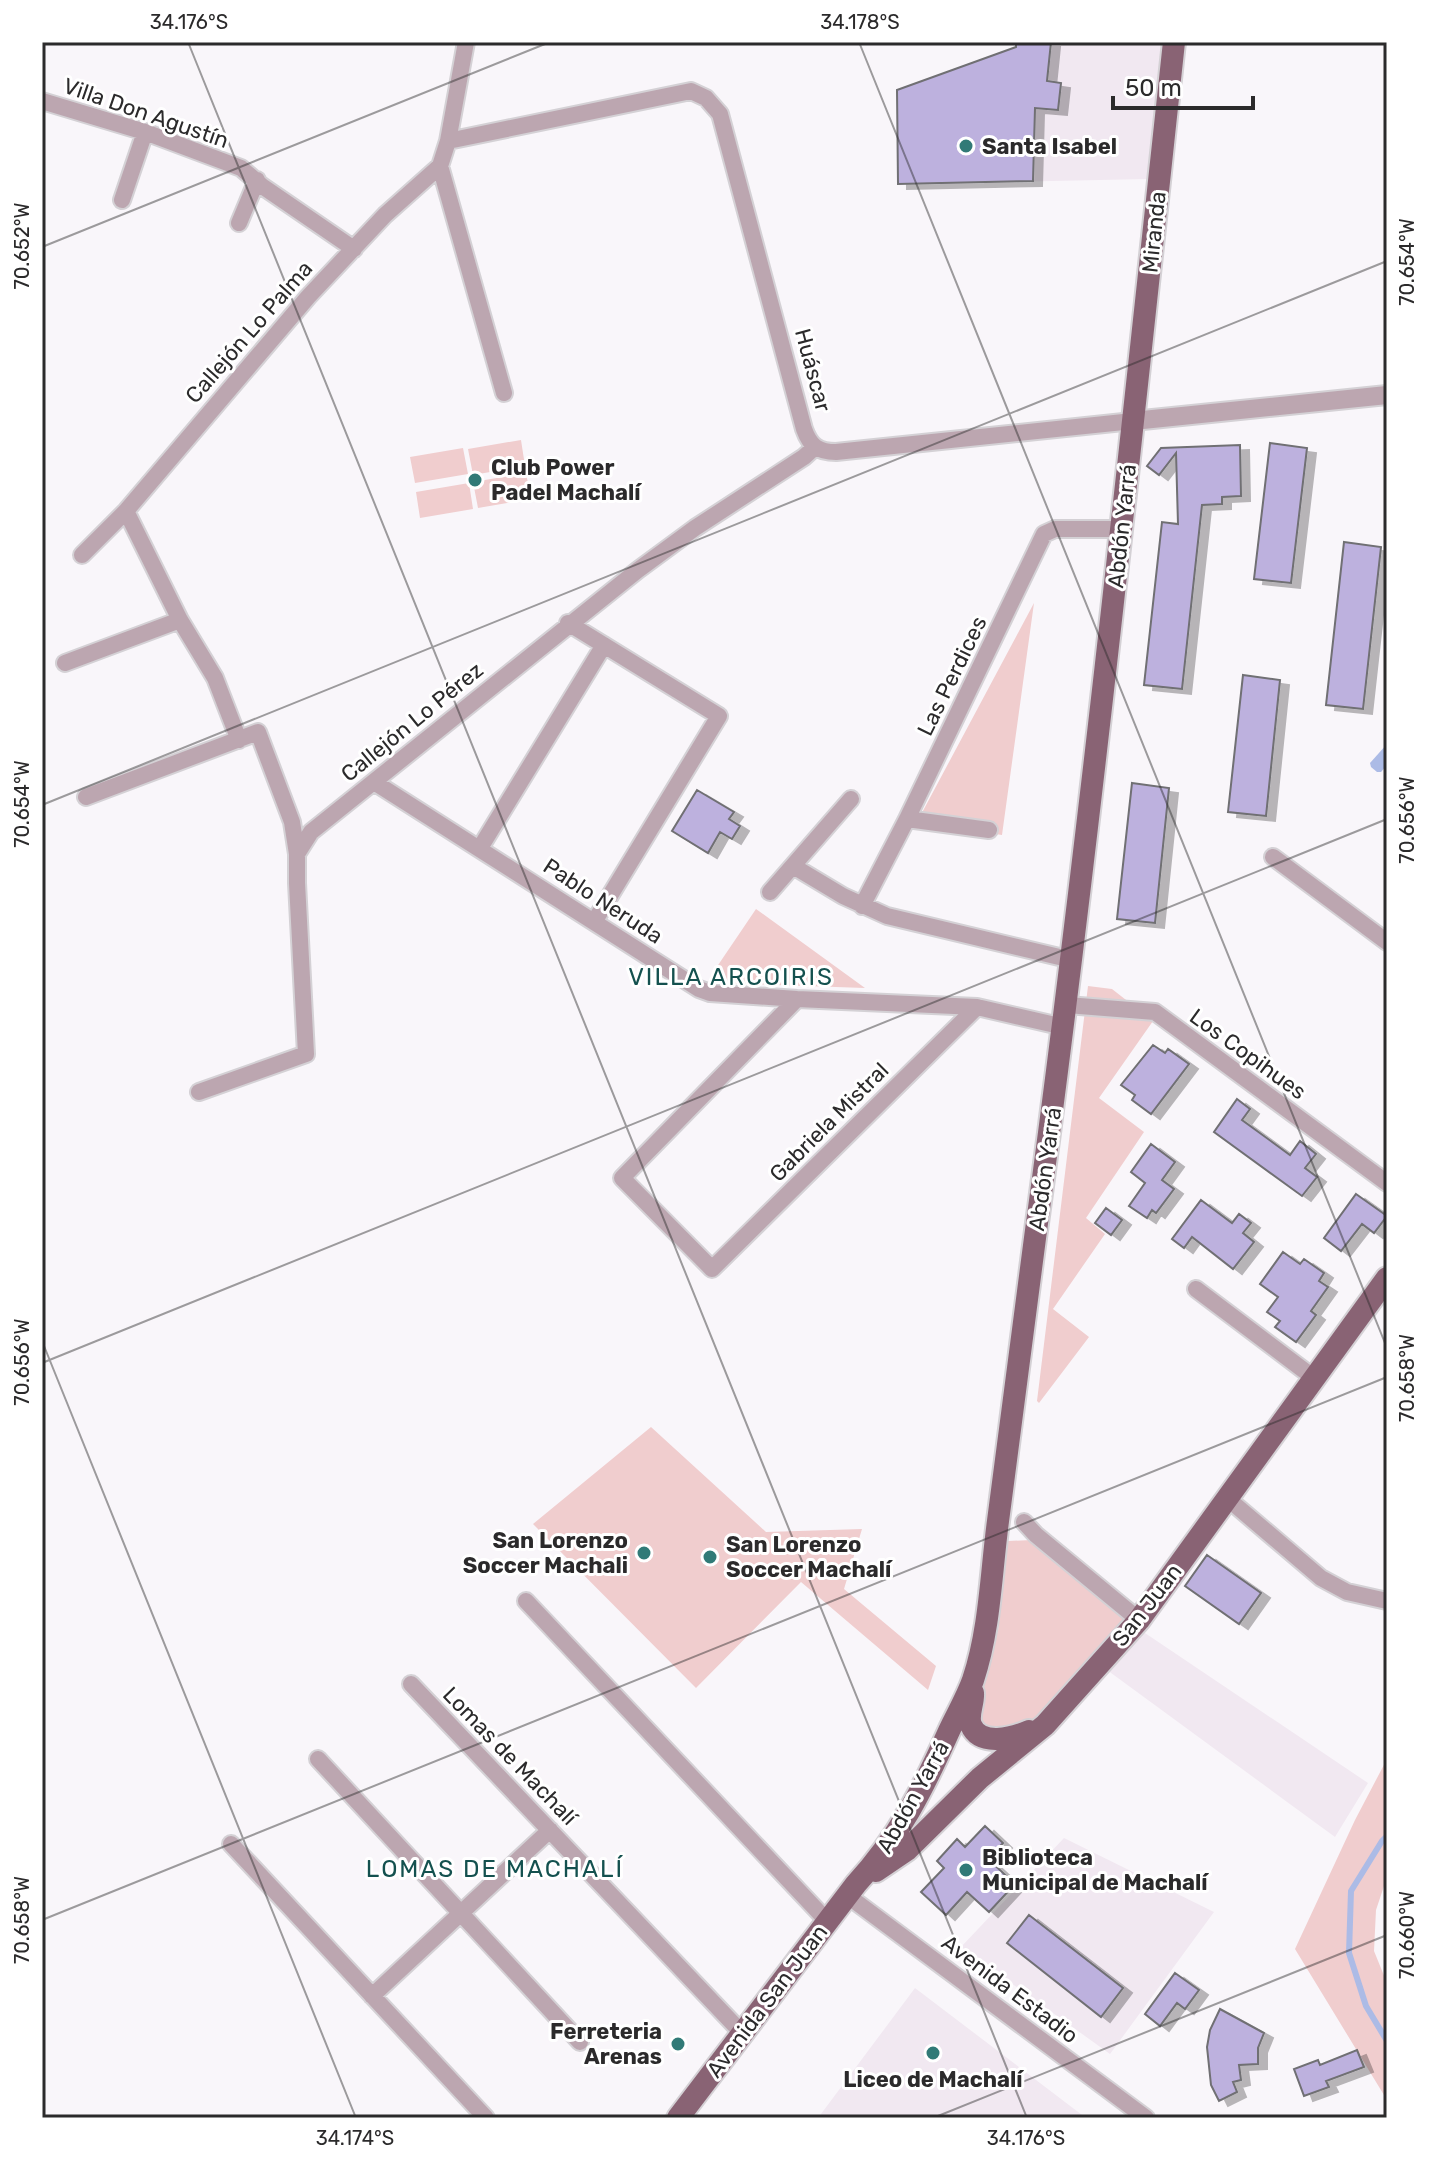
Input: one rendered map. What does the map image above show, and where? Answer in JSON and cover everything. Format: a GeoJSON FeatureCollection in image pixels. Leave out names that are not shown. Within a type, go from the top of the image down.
{"type":"FeatureCollection","features":[{"type":"Feature","properties":{"kind":"main road","name":"Miranda"},"geometry":{"type":"LineString","coordinates":[[1133,421],[1174,42]]}},
{"type":"Feature","properties":{"kind":"main road","name":"Abdón Yarrá"},"geometry":{"type":"LineString","coordinates":[[852,1890],[878,1861],[906,1818],[940,1752],[973,1680],[989,1602],[1072,960],[1133,421]]}},
{"type":"Feature","properties":{"kind":"main road","name":"San Juan"},"geometry":{"type":"LineString","coordinates":[[852,1890],[907,1850],[980,1778],[1045,1725],[1139,1620],[1387,1278]]}},
{"type":"Feature","properties":{"kind":"main road"},"geometry":{"type":"LineString","coordinates":[[973,1680],[970,1717],[971,1726],[979,1734],[990,1739],[1001,1739],[1045,1725]]}},
{"type":"Feature","properties":{"kind":"main road","name":"Avenida San Juan"},"geometry":{"type":"LineString","coordinates":[[678,2118],[852,1890]]}},
{"type":"Feature","properties":{"kind":"street"},"geometry":{"type":"LineString","coordinates":[[466,42],[448,141],[440,166],[504,393]]}},
{"type":"Feature","properties":{"kind":"street","name":"Huáscar"},"geometry":{"type":"LineString","coordinates":[[448,141],[691,91],[706,98],[720,114],[804,429],[819,451],[836,452],[1387,395]]}},
{"type":"Feature","properties":{"kind":"street","name":"Villa Don Agustín"},"geometry":{"type":"LineString","coordinates":[[42,101],[145,132],[241,168],[354,249]]}},
{"type":"Feature","properties":{"kind":"street"},"geometry":{"type":"LineString","coordinates":[[122,200],[145,132]]}},
{"type":"Feature","properties":{"kind":"street","name":"Callejón Lo Palma"},"geometry":{"type":"LineString","coordinates":[[82,555],[126,511],[270,340],[385,215],[440,166]]}},
{"type":"Feature","properties":{"kind":"street"},"geometry":{"type":"LineString","coordinates":[[239,223],[257,180]]}},
{"type":"Feature","properties":{"kind":"street","name":"Callejón Lo Pérez"},"geometry":{"type":"LineString","coordinates":[[297,854],[311,832],[568,623],[688,533],[815,447]]}},
{"type":"Feature","properties":{"kind":"street"},"geometry":{"type":"LineString","coordinates":[[126,511],[180,620],[215,678],[239,740]]}},
{"type":"Feature","properties":{"kind":"street","name":"Las Perdices"},"geometry":{"type":"LineString","coordinates":[[862,906],[1044,534],[1055,529],[1122,529]]}},
{"type":"Feature","properties":{"kind":"street"},"geometry":{"type":"LineString","coordinates":[[65,663],[180,620]]}},
{"type":"Feature","properties":{"kind":"street"},"geometry":{"type":"LineString","coordinates":[[568,623],[719,716],[594,922]]}},
{"type":"Feature","properties":{"kind":"street"},"geometry":{"type":"LineString","coordinates":[[480,848],[604,645]]}},
{"type":"Feature","properties":{"kind":"street"},"geometry":{"type":"LineString","coordinates":[[86,797],[258,732],[292,822],[297,854],[306,1054],[199,1092]]}},
{"type":"Feature","properties":{"kind":"street","name":"Pablo Neruda"},"geometry":{"type":"LineString","coordinates":[[374,782],[699,989],[722,995],[977,1007],[1065,1016]]}},
{"type":"Feature","properties":{"kind":"street"},"geometry":{"type":"LineString","coordinates":[[770,892],[851,799]]}},
{"type":"Feature","properties":{"kind":"street"},"geometry":{"type":"LineString","coordinates":[[907,819],[989,830]]}},
{"type":"Feature","properties":{"kind":"street"},"geometry":{"type":"LineString","coordinates":[[1273,857],[1387,942]]}},
{"type":"Feature","properties":{"kind":"street"},"geometry":{"type":"LineString","coordinates":[[793,866],[862,906],[895,919],[1072,960]]}},
{"type":"Feature","properties":{"kind":"street","name":"Gabriela Mistral"},"geometry":{"type":"LineString","coordinates":[[797,999],[622,1178],[712,1269],[977,1007]]}},
{"type":"Feature","properties":{"kind":"street","name":"Los Copihues"},"geometry":{"type":"LineString","coordinates":[[1065,1016],[1155,1012],[1387,1183]]}},
{"type":"Feature","properties":{"kind":"street"},"geometry":{"type":"LineString","coordinates":[[1196,1289],[1314,1378]]}},
{"type":"Feature","properties":{"kind":"street"},"geometry":{"type":"LineString","coordinates":[[1227,1498],[1321,1578],[1347,1592],[1387,1601]]}},
{"type":"Feature","properties":{"kind":"street"},"geometry":{"type":"LineString","coordinates":[[1024,1522],[1139,1620]]}},
{"type":"Feature","properties":{"kind":"street"},"geometry":{"type":"LineString","coordinates":[[526,1601],[828,1922]]}},
{"type":"Feature","properties":{"kind":"street","name":"Lomas de Machalí"},"geometry":{"type":"LineString","coordinates":[[411,1684],[742,2033]]}},
{"type":"Feature","properties":{"kind":"street"},"geometry":{"type":"LineString","coordinates":[[318,1759],[580,2042]]}},
{"type":"Feature","properties":{"kind":"street"},"geometry":{"type":"LineString","coordinates":[[372,1996],[550,1830]]}},
{"type":"Feature","properties":{"kind":"street"},"geometry":{"type":"LineString","coordinates":[[231,1844],[486,2118]]}},
{"type":"Feature","properties":{"kind":"street","name":"Avenida Estadio"},"geometry":{"type":"LineString","coordinates":[[852,1890],[1146,2118]]}},
{"type":"Feature","properties":{"kind":"shaded area"},"geometry":{"type":"Polygon","coordinates":[[[1016,42],[1166,42],[1148,179],[898,184],[897,90],[1015,47],[1016,42]]]}},
{"type":"Feature","properties":{"kind":"shaded area"},"geometry":{"type":"Polygon","coordinates":[[[521,440],[525,466],[473,475],[468,449],[521,440]]]}},
{"type":"Feature","properties":{"kind":"shaded area"},"geometry":{"type":"Polygon","coordinates":[[[463,448],[468,474],[415,483],[410,457],[463,448]]]}},
{"type":"Feature","properties":{"kind":"shaded area"},"geometry":{"type":"Polygon","coordinates":[[[526,473],[531,499],[478,508],[473,482],[526,473]]]}},
{"type":"Feature","properties":{"kind":"shaded area"},"geometry":{"type":"Polygon","coordinates":[[[469,483],[473,509],[420,518],[416,492],[469,483]]]}},
{"type":"Feature","properties":{"kind":"shaded area"},"geometry":{"type":"Polygon","coordinates":[[[1034,603],[1002,835],[917,822],[1034,603]]]}},
{"type":"Feature","properties":{"kind":"shaded area"},"geometry":{"type":"Polygon","coordinates":[[[756,909],[865,988],[720,983],[710,977],[756,909]]]}},
{"type":"Feature","properties":{"kind":"shaded area"},"geometry":{"type":"Polygon","coordinates":[[[1088,986],[1112,989],[1153,1021],[1099,1098],[1144,1132],[1086,1218],[1105,1234],[1053,1309],[1089,1337],[1039,1403],[1037,1401],[1088,986]]]}},
{"type":"Feature","properties":{"kind":"shaded area","name":"San Lorenzo Soccer Machalí"},"geometry":{"type":"Polygon","coordinates":[[[651,1427],[766,1532],[862,1529],[844,1589],[936,1666],[928,1690],[801,1582],[696,1688],[533,1524],[651,1427]]]}},
{"type":"Feature","properties":{"kind":"shaded area"},"geometry":{"type":"Polygon","coordinates":[[[1032,1540],[1128,1616],[1101,1655],[1032,1721],[1000,1735],[975,1721],[981,1674],[998,1631],[1008,1541],[1032,1540]]]}},
{"type":"Feature","properties":{"kind":"shaded area"},"geometry":{"type":"Polygon","coordinates":[[[1142,1631],[1368,1783],[1335,1837],[1107,1670],[1142,1631]]]}},
{"type":"Feature","properties":{"kind":"shaded area"},"geometry":{"type":"Polygon","coordinates":[[[1387,1759],[1387,1877],[1376,1910],[1374,1951],[1387,1983],[1387,2100],[1295,1949],[1387,1759]]]}},
{"type":"Feature","properties":{"kind":"shaded area"},"geometry":{"type":"Polygon","coordinates":[[[1064,1838],[1214,1912],[1110,2054],[961,1947],[1064,1838]]]}},
{"type":"Feature","properties":{"kind":"shaded area","name":"Liceo de Machalí"},"geometry":{"type":"Polygon","coordinates":[[[915,1988],[1086,2118],[818,2118],[915,1988]]]}},
{"type":"Feature","properties":{"kind":"water"},"geometry":{"type":"Polygon","coordinates":[[[1387,744],[1387,765],[1377,772],[1370,763],[1387,744]]]}},
{"type":"Feature","properties":{"kind":"building","name":"Santa Isabel"},"geometry":{"type":"Polygon","coordinates":[[[1016,42],[1051,42],[1047,81],[1061,83],[1058,110],[1035,108],[1033,181],[898,184],[897,90],[1016,47],[1016,42]]]}},
{"type":"Feature","properties":{"kind":"building"},"geometry":{"type":"Polygon","coordinates":[[[1270,443],[1307,448],[1291,583],[1254,579],[1270,443]]]}},
{"type":"Feature","properties":{"kind":"building"},"geometry":{"type":"Polygon","coordinates":[[[1240,445],[1241,496],[1222,497],[1222,504],[1202,505],[1182,689],[1144,685],[1162,522],[1178,524],[1176,453],[1159,475],[1147,466],[1161,448],[1240,445]]]}},
{"type":"Feature","properties":{"kind":"building"},"geometry":{"type":"Polygon","coordinates":[[[1344,542],[1381,547],[1363,709],[1326,705],[1344,542]]]}},
{"type":"Feature","properties":{"kind":"building"},"geometry":{"type":"Polygon","coordinates":[[[1243,675],[1280,680],[1266,816],[1228,812],[1243,675]]]}},
{"type":"Feature","properties":{"kind":"building"},"geometry":{"type":"Polygon","coordinates":[[[1132,783],[1169,788],[1155,923],[1117,919],[1132,783]]]}},
{"type":"Feature","properties":{"kind":"building"},"geometry":{"type":"Polygon","coordinates":[[[697,790],[734,812],[729,819],[740,826],[732,839],[720,832],[708,853],[672,831],[697,790]]]}},
{"type":"Feature","properties":{"kind":"building"},"geometry":{"type":"Polygon","coordinates":[[[1153,1045],[1165,1053],[1168,1049],[1189,1064],[1151,1114],[1132,1100],[1135,1095],[1121,1085],[1153,1045]]]}},
{"type":"Feature","properties":{"kind":"building"},"geometry":{"type":"Polygon","coordinates":[[[1237,1099],[1250,1109],[1242,1120],[1290,1155],[1300,1141],[1316,1154],[1305,1168],[1317,1177],[1302,1196],[1214,1132],[1237,1099]]]}},
{"type":"Feature","properties":{"kind":"building"},"geometry":{"type":"Polygon","coordinates":[[[1151,1144],[1175,1162],[1162,1180],[1174,1189],[1156,1213],[1152,1210],[1147,1218],[1129,1206],[1145,1183],[1131,1172],[1151,1144]]]}},
{"type":"Feature","properties":{"kind":"building"},"geometry":{"type":"Polygon","coordinates":[[[1356,1194],[1387,1216],[1374,1233],[1362,1224],[1341,1251],[1324,1238],[1356,1194]]]}},
{"type":"Feature","properties":{"kind":"building"},"geometry":{"type":"Polygon","coordinates":[[[1201,1200],[1232,1223],[1239,1214],[1251,1223],[1243,1233],[1254,1242],[1233,1269],[1192,1237],[1184,1248],[1172,1239],[1201,1200]]]}},
{"type":"Feature","properties":{"kind":"building"},"geometry":{"type":"Polygon","coordinates":[[[1106,1208],[1122,1220],[1111,1235],[1095,1223],[1106,1208]]]}},
{"type":"Feature","properties":{"kind":"building"},"geometry":{"type":"Polygon","coordinates":[[[1283,1252],[1300,1264],[1304,1259],[1324,1273],[1319,1281],[1328,1287],[1311,1311],[1316,1315],[1296,1342],[1275,1327],[1280,1321],[1267,1312],[1278,1297],[1260,1284],[1283,1252]]]}},
{"type":"Feature","properties":{"kind":"building"},"geometry":{"type":"Polygon","coordinates":[[[1207,1555],[1261,1593],[1239,1624],[1185,1586],[1207,1555]]]}},
{"type":"Feature","properties":{"kind":"building","name":"Biblioteca Municipal de Machalí"},"geometry":{"type":"Polygon","coordinates":[[[985,1826],[1003,1843],[988,1859],[1015,1884],[989,1912],[967,1892],[946,1915],[921,1892],[944,1868],[937,1861],[957,1839],[965,1847],[985,1826]]]}},
{"type":"Feature","properties":{"kind":"building"},"geometry":{"type":"Polygon","coordinates":[[[1029,1915],[1123,1988],[1101,2017],[1007,1943],[1029,1915]]]}},
{"type":"Feature","properties":{"kind":"building"},"geometry":{"type":"Polygon","coordinates":[[[1175,1973],[1199,1990],[1185,2009],[1177,2003],[1160,2026],[1145,2014],[1175,1973]]]}},
{"type":"Feature","properties":{"kind":"building"},"geometry":{"type":"Polygon","coordinates":[[[1220,2009],[1264,2033],[1258,2048],[1258,2064],[1239,2065],[1241,2080],[1233,2082],[1237,2092],[1219,2101],[1211,2085],[1207,2047],[1210,2030],[1220,2009]]]}},
{"type":"Feature","properties":{"kind":"building"},"geometry":{"type":"Polygon","coordinates":[[[1357,2050],[1364,2067],[1326,2081],[1329,2087],[1304,2096],[1294,2069],[1318,2060],[1320,2065],[1357,2050]]]}},
{"type":"Feature","properties":{"kind":"waterway"},"geometry":{"type":"LineString","coordinates":[[1387,1836],[1351,1891],[1349,1953],[1366,2006],[1387,2041]]}},
{"type":"Feature","properties":{"kind":"place","name":"Santa Isabel"},"geometry":{"type":"Point","coordinates":[966,146]}},
{"type":"Feature","properties":{"kind":"place","name":"Club Power Padel Machalí"},"geometry":{"type":"Point","coordinates":[475,480]}},
{"type":"Feature","properties":{"kind":"place","name":"San Lorenzo Soccer Machali"},"geometry":{"type":"Point","coordinates":[644,1553]}},
{"type":"Feature","properties":{"kind":"place","name":"San Lorenzo Soccer Machalí"},"geometry":{"type":"Point","coordinates":[710,1557]}},
{"type":"Feature","properties":{"kind":"place","name":"Biblioteca Municipal de Machalí"},"geometry":{"type":"Point","coordinates":[966,1870]}},
{"type":"Feature","properties":{"kind":"place","name":"Ferreteria Arenas"},"geometry":{"type":"Point","coordinates":[678,2044]}},
{"type":"Feature","properties":{"kind":"place","name":"Liceo de Machalí"},"geometry":{"type":"Point","coordinates":[933,2053]}},
{"type":"Feature","properties":{"kind":"district","name":"VILLA ARCOIRIS"},"geometry":{"type":"Point","coordinates":[731,977]}},
{"type":"Feature","properties":{"kind":"district","name":"LOMAS DE MACHALÍ"},"geometry":{"type":"Point","coordinates":[495,1869]}}]}
